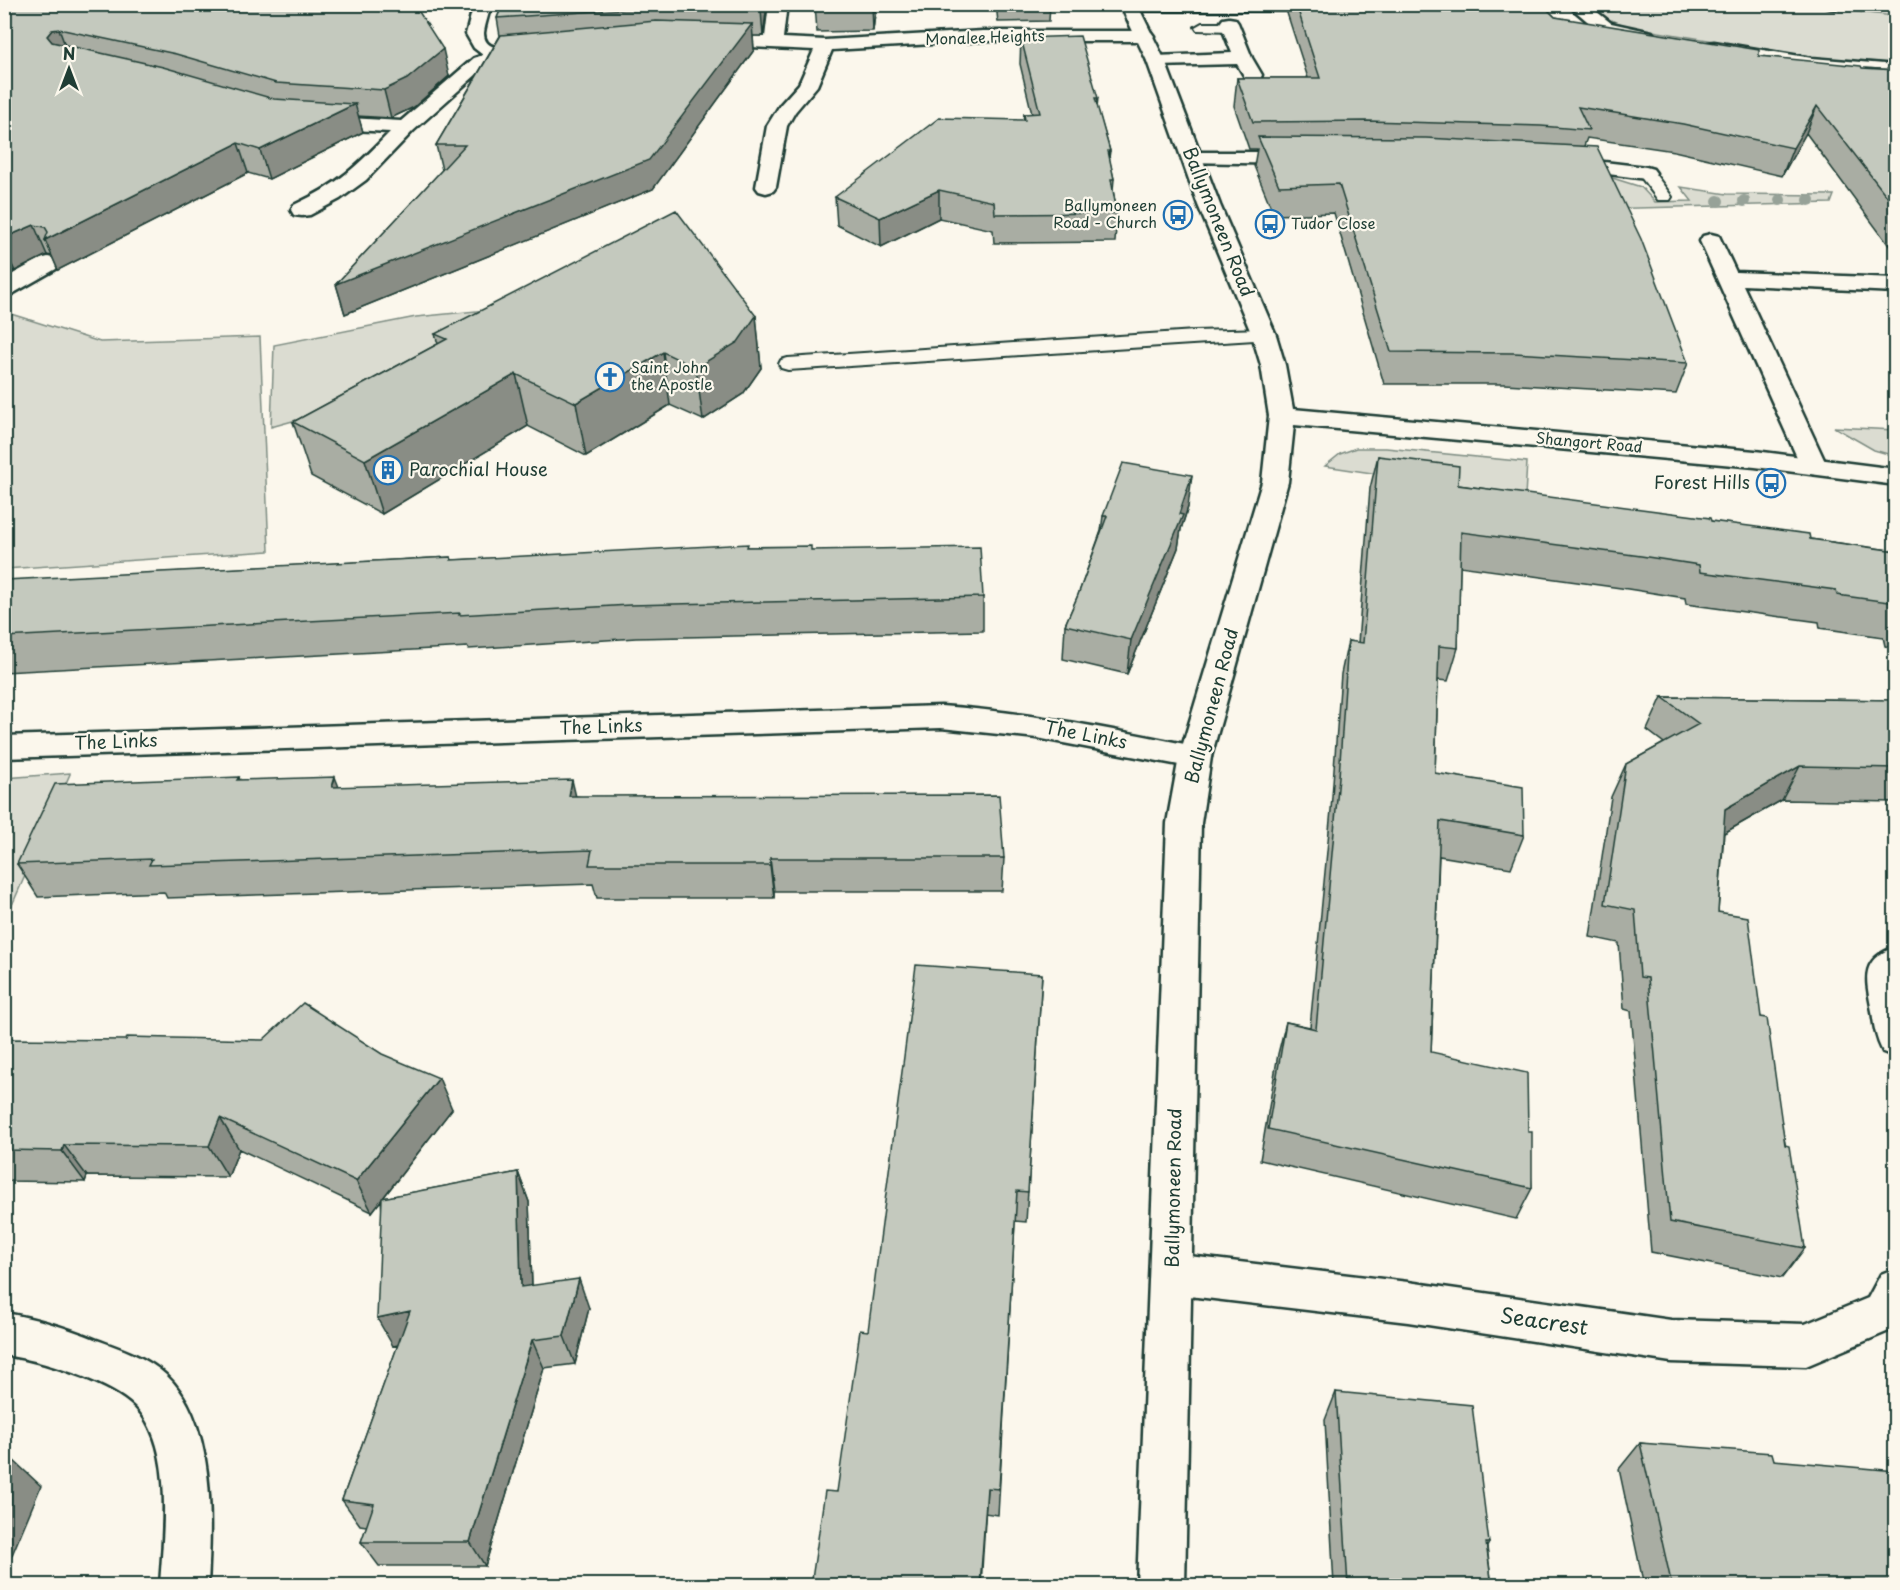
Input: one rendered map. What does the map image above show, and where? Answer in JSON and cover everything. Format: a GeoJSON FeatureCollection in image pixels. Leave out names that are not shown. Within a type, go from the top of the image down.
{"type":"FeatureCollection","features":[{"type":"Feature","properties":{"kind":"street"},"geometry":{"type":"LineString","coordinates":[[483,4],[475,27],[475,36],[480,45],[499,55]]}},
{"type":"Feature","properties":{"kind":"street"},"geometry":{"type":"LineString","coordinates":[[773,43],[778,4]]}},
{"type":"Feature","properties":{"kind":"street"},"geometry":{"type":"LineString","coordinates":[[1575,4],[1605,27],[1661,39]]}},
{"type":"Feature","properties":{"kind":"street","name":"Ballymoneen Road"},"geometry":{"type":"LineString","coordinates":[[1128,6],[1156,61],[1209,205],[1264,335],[1274,365],[1282,416],[1275,482],[1195,757],[1184,823],[1180,883],[1172,1274],[1161,1586]]}},
{"type":"Feature","properties":{"kind":"street"},"geometry":{"type":"LineString","coordinates":[[1230,25],[1243,58],[1253,75]]}},
{"type":"Feature","properties":{"kind":"street","name":"Monalee Heights"},"geometry":{"type":"LineString","coordinates":[[695,40],[825,45],[983,36],[1145,36]]}},
{"type":"Feature","properties":{"kind":"street"},"geometry":{"type":"LineString","coordinates":[[1695,44],[1812,63],[1896,71]]}},
{"type":"Feature","properties":{"kind":"street"},"geometry":{"type":"LineString","coordinates":[[766,187],[777,126],[787,109],[808,86],[825,45]]}},
{"type":"Feature","properties":{"kind":"street"},"geometry":{"type":"LineString","coordinates":[[302,210],[333,195],[359,176],[406,127],[484,59],[551,47]]}},
{"type":"Feature","properties":{"kind":"street"},"geometry":{"type":"LineString","coordinates":[[1156,61],[1243,58]]}},
{"type":"Feature","properties":{"kind":"street"},"geometry":{"type":"LineString","coordinates":[[293,121],[406,127]]}},
{"type":"Feature","properties":{"kind":"street"},"geometry":{"type":"LineString","coordinates":[[1193,158],[1320,158]]}},
{"type":"Feature","properties":{"kind":"street"},"geometry":{"type":"LineString","coordinates":[[1540,161],[1646,172]]}},
{"type":"Feature","properties":{"kind":"street"},"geometry":{"type":"LineString","coordinates":[[1711,241],[1814,466]]}},
{"type":"Feature","properties":{"kind":"street"},"geometry":{"type":"LineString","coordinates":[[4,289],[48,264]]}},
{"type":"Feature","properties":{"kind":"street"},"geometry":{"type":"LineString","coordinates":[[1728,278],[1896,285]]}},
{"type":"Feature","properties":{"kind":"street","name":"Shangort Road"},"geometry":{"type":"LineString","coordinates":[[1282,416],[1814,466],[1896,477]]}},
{"type":"Feature","properties":{"kind":"street","name":"The Links"},"geometry":{"type":"LineString","coordinates":[[4,747],[941,717],[1022,723],[1071,730],[1195,757]]}},
{"type":"Feature","properties":{"kind":"street"},"geometry":{"type":"LineString","coordinates":[[1896,961],[1892,961],[1886,969],[1884,979],[1896,1041]]}},
{"type":"Feature","properties":{"kind":"street","name":"Seacrest"},"geometry":{"type":"LineString","coordinates":[[1172,1274],[1408,1302],[1671,1341],[1806,1345],[1883,1312],[1896,1288]]}},
{"type":"Feature","properties":{"kind":"street"},"geometry":{"type":"LineString","coordinates":[[4,1334],[51,1343],[120,1370],[146,1387],[157,1398],[167,1413],[183,1465],[186,1499],[184,1586]]}},
{"type":"Feature","properties":{"kind":"lane"},"geometry":{"type":"LineString","coordinates":[[1128,6],[1332,7]]}},
{"type":"Feature","properties":{"kind":"lane"},"geometry":{"type":"LineString","coordinates":[[1202,27],[1230,25]]}},
{"type":"Feature","properties":{"kind":"lane"},"geometry":{"type":"LineString","coordinates":[[1646,172],[1664,197]]}},
{"type":"Feature","properties":{"kind":"lane"},"geometry":{"type":"LineString","coordinates":[[788,364],[1264,335]]}},
{"type":"Feature","properties":{"kind":"shaded area"},"geometry":{"type":"Polygon","coordinates":[[[1823,4],[1829,9],[1895,16],[1893,64],[1851,63],[1640,29],[1606,18],[1588,5],[1823,4]]]}},
{"type":"Feature","properties":{"kind":"shaded area"},"geometry":{"type":"Polygon","coordinates":[[[1606,176],[1641,187],[1655,202],[1692,201],[1681,187],[1727,194],[1834,195],[1831,203],[1598,209],[1606,176]]]}},
{"type":"Feature","properties":{"kind":"shaded area"},"geometry":{"type":"Polygon","coordinates":[[[579,301],[354,404],[271,427],[274,345],[416,317],[579,301]]]}},
{"type":"Feature","properties":{"kind":"shaded area"},"geometry":{"type":"Polygon","coordinates":[[[11,314],[100,342],[260,337],[269,551],[5,569],[4,316],[11,314]]]}},
{"type":"Feature","properties":{"kind":"shaded area"},"geometry":{"type":"Polygon","coordinates":[[[1834,427],[1895,430],[1895,456],[1874,450],[1834,427]]]}},
{"type":"Feature","properties":{"kind":"shaded area"},"geometry":{"type":"Polygon","coordinates":[[[1356,448],[1386,448],[1527,462],[1525,496],[1325,466],[1340,454],[1356,448]]]}},
{"type":"Feature","properties":{"kind":"shaded area"},"geometry":{"type":"Polygon","coordinates":[[[70,774],[5,921],[5,778],[70,774]]]}},
{"type":"Feature","properties":{"kind":"building"},"geometry":{"type":"Polygon","coordinates":[[[4,4],[414,4],[443,49],[407,79],[384,90],[276,83],[176,54],[59,29],[52,30],[47,36],[52,42],[163,67],[274,99],[355,104],[260,150],[238,143],[45,240],[48,232],[45,227],[34,225],[4,238],[4,4]]]}},
{"type":"Feature","properties":{"kind":"building"},"geometry":{"type":"Polygon","coordinates":[[[503,4],[762,4],[761,10],[628,9],[497,18],[503,4]]]}},
{"type":"Feature","properties":{"kind":"building"},"geometry":{"type":"Polygon","coordinates":[[[815,4],[872,4],[815,5],[815,4]]]}},
{"type":"Feature","properties":{"kind":"building"},"geometry":{"type":"Polygon","coordinates":[[[1296,4],[1542,4],[1555,17],[1759,50],[1759,56],[1896,70],[1896,208],[1817,106],[1793,148],[1683,124],[1578,107],[1589,130],[1541,126],[1368,121],[1253,122],[1237,78],[1320,78],[1296,4]]]}},
{"type":"Feature","properties":{"kind":"building"},"geometry":{"type":"Polygon","coordinates":[[[656,21],[752,24],[649,160],[336,284],[465,145],[436,145],[501,35],[656,21]]]}},
{"type":"Feature","properties":{"kind":"building"},"geometry":{"type":"Polygon","coordinates":[[[1080,36],[1110,151],[1108,151],[1114,179],[1111,179],[1117,213],[995,214],[994,202],[939,190],[880,218],[835,197],[939,118],[1025,120],[1024,114],[1040,113],[1021,38],[1080,36]]]}},
{"type":"Feature","properties":{"kind":"building"},"geometry":{"type":"Polygon","coordinates":[[[1258,137],[1426,138],[1597,147],[1641,239],[1688,363],[1514,353],[1391,352],[1339,184],[1279,186],[1258,137]]]}},
{"type":"Feature","properties":{"kind":"building"},"geometry":{"type":"Polygon","coordinates":[[[676,210],[756,316],[738,342],[696,368],[663,352],[576,403],[516,374],[365,460],[293,422],[447,339],[435,334],[676,210]]]}},
{"type":"Feature","properties":{"kind":"building"},"geometry":{"type":"Polygon","coordinates":[[[1378,456],[1459,466],[1458,485],[1710,518],[1711,521],[1809,534],[1810,539],[1896,551],[1896,603],[1837,595],[1836,590],[1700,572],[1699,565],[1461,532],[1458,648],[1439,646],[1435,773],[1523,787],[1524,835],[1440,821],[1431,1052],[1527,1073],[1528,1132],[1532,1132],[1532,1188],[1268,1129],[1286,1022],[1316,1029],[1339,777],[1348,641],[1363,643],[1378,456]]]}},
{"type":"Feature","properties":{"kind":"building"},"geometry":{"type":"Polygon","coordinates":[[[1123,463],[1192,475],[1179,514],[1183,515],[1131,640],[1065,625],[1107,516],[1103,516],[1123,463]]]}},
{"type":"Feature","properties":{"kind":"building"},"geometry":{"type":"Polygon","coordinates":[[[748,544],[747,547],[811,546],[811,550],[980,547],[983,597],[630,605],[4,637],[5,580],[748,544]]]}},
{"type":"Feature","properties":{"kind":"building"},"geometry":{"type":"Polygon","coordinates":[[[1662,697],[1896,700],[1896,768],[1800,766],[1725,809],[1718,912],[1748,917],[1761,1017],[1767,1018],[1785,1145],[1789,1146],[1805,1248],[1670,1222],[1648,978],[1640,977],[1635,910],[1605,904],[1626,764],[1699,724],[1662,697]]]}},
{"type":"Feature","properties":{"kind":"building"},"geometry":{"type":"Polygon","coordinates":[[[239,777],[237,780],[335,777],[332,787],[572,780],[569,796],[999,795],[1004,858],[770,858],[770,865],[589,865],[592,850],[149,865],[152,859],[17,864],[55,784],[239,777]]]}},
{"type":"Feature","properties":{"kind":"building"},"geometry":{"type":"Polygon","coordinates":[[[916,965],[1042,974],[1028,1192],[1017,1191],[999,1489],[987,1488],[980,1586],[811,1586],[825,1491],[837,1492],[860,1330],[868,1331],[916,965]]]}},
{"type":"Feature","properties":{"kind":"building"},"geometry":{"type":"Polygon","coordinates":[[[303,1003],[382,1054],[439,1078],[356,1181],[220,1118],[209,1146],[64,1145],[62,1151],[4,1150],[4,1039],[126,1040],[127,1037],[263,1040],[303,1003]]]}},
{"type":"Feature","properties":{"kind":"building"},"geometry":{"type":"Polygon","coordinates":[[[518,1172],[521,1287],[579,1279],[564,1336],[532,1340],[470,1542],[361,1542],[374,1504],[342,1500],[410,1311],[377,1318],[382,1198],[518,1172]]]}},
{"type":"Feature","properties":{"kind":"building"},"geometry":{"type":"Polygon","coordinates":[[[1336,1392],[1472,1405],[1492,1586],[1348,1586],[1336,1392]]]}},
{"type":"Feature","properties":{"kind":"building"},"geometry":{"type":"Polygon","coordinates":[[[1640,1443],[1772,1453],[1774,1460],[1896,1471],[1896,1586],[1672,1586],[1640,1443]]]}},
{"type":"Feature","properties":{"kind":"building"},"geometry":{"type":"Polygon","coordinates":[[[4,1459],[12,1459],[4,1477],[4,1459]]]}},
{"type":"Feature","properties":{"kind":"building"},"geometry":{"type":"Polygon","coordinates":[[[689,1579],[780,1586],[688,1586],[689,1579]]]}},
{"type":"Feature","properties":{"kind":"place","name":"Ballymoneen Road - Church"},"geometry":{"type":"Point","coordinates":[1178,215]}},
{"type":"Feature","properties":{"kind":"place","name":"Tudor Close"},"geometry":{"type":"Point","coordinates":[1270,224]}},
{"type":"Feature","properties":{"kind":"place","name":"Saint John the Apostle"},"geometry":{"type":"Point","coordinates":[610,377]}},
{"type":"Feature","properties":{"kind":"place","name":"Parochial House"},"geometry":{"type":"Point","coordinates":[388,470]}},
{"type":"Feature","properties":{"kind":"place","name":"Forest Hills"},"geometry":{"type":"Point","coordinates":[1771,483]}}]}
